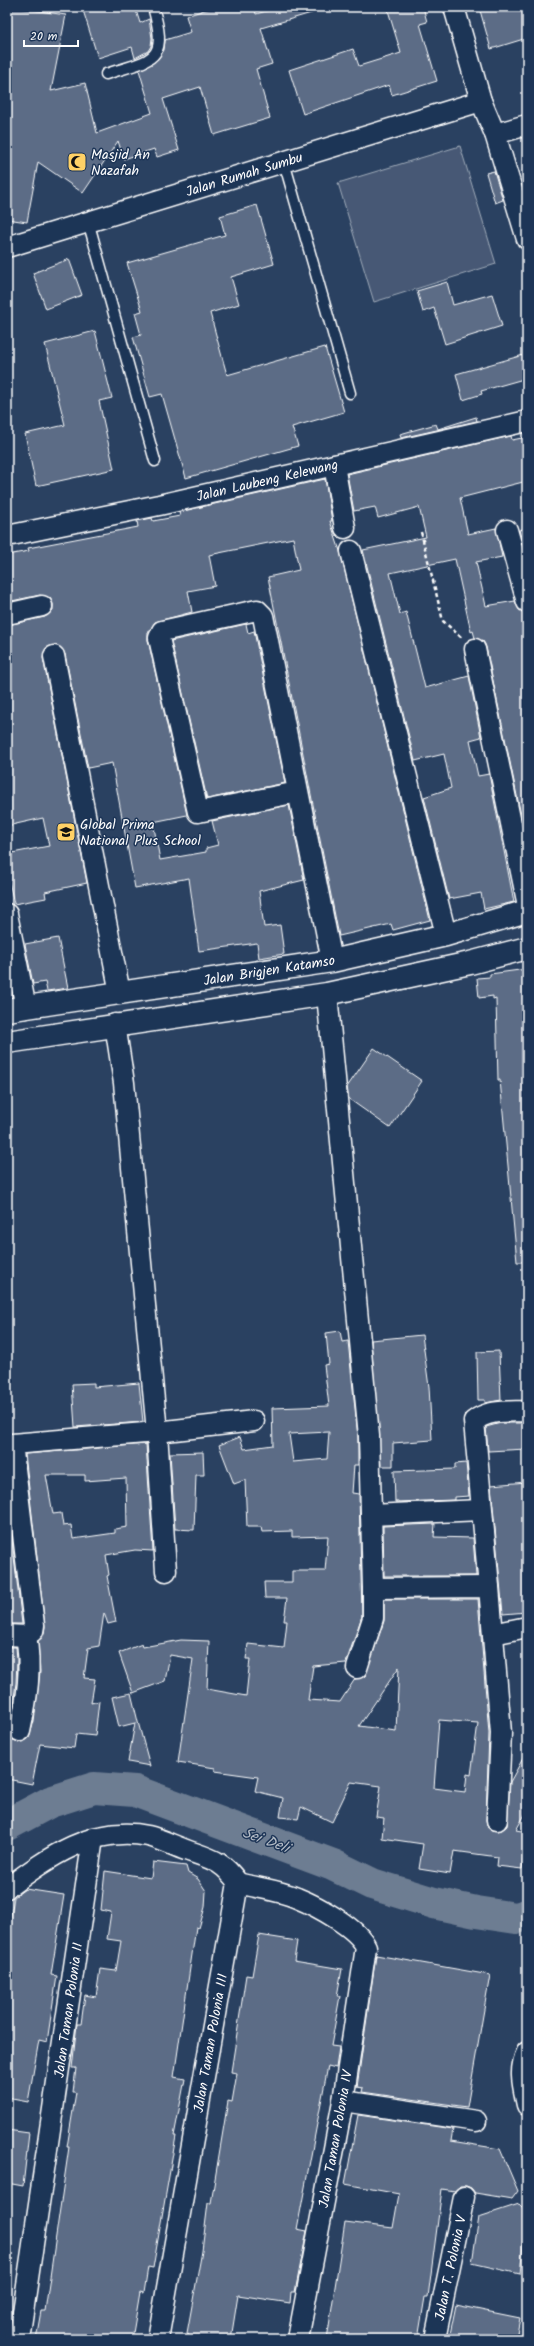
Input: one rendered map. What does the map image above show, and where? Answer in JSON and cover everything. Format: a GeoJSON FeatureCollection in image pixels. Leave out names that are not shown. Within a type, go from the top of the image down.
{"type":"FeatureCollection","features":[{"type":"Feature","properties":{"kind":"main road","name":"Jalan Brigjen Katamso"},"geometry":{"type":"LineString","coordinates":[[16,1009],[332,961],[446,935],[527,911]]}},
{"type":"Feature","properties":{"kind":"main road"},"geometry":{"type":"LineString","coordinates":[[7,1042],[115,1024],[269,1004],[327,994],[470,963],[527,948]]}},
{"type":"Feature","properties":{"kind":"street"},"geometry":{"type":"LineString","coordinates":[[454,7],[481,101],[495,134],[527,239]]}},
{"type":"Feature","properties":{"kind":"street","name":"Jalan Rumah Sumbu"},"geometry":{"type":"LineString","coordinates":[[7,248],[88,221],[481,101]]}},
{"type":"Feature","properties":{"kind":"street"},"geometry":{"type":"LineString","coordinates":[[495,134],[527,125]]}},
{"type":"Feature","properties":{"kind":"street","name":"Jalan Laubeng Kelewang"},"geometry":{"type":"LineString","coordinates":[[7,536],[334,465],[527,421]]}},
{"type":"Feature","properties":{"kind":"street"},"geometry":{"type":"LineString","coordinates":[[334,465],[345,528]]}},
{"type":"Feature","properties":{"kind":"street"},"geometry":{"type":"LineString","coordinates":[[507,530],[527,602]]}},
{"type":"Feature","properties":{"kind":"street"},"geometry":{"type":"LineString","coordinates":[[351,551],[446,935]]}},
{"type":"Feature","properties":{"kind":"street"},"geometry":{"type":"LineString","coordinates":[[7,614],[42,606]]}},
{"type":"Feature","properties":{"kind":"street"},"geometry":{"type":"LineString","coordinates":[[298,792],[198,812],[159,638],[162,631],[257,610],[260,612],[298,792],[332,961]]}},
{"type":"Feature","properties":{"kind":"street"},"geometry":{"type":"LineString","coordinates":[[475,648],[527,901]]}},
{"type":"Feature","properties":{"kind":"street"},"geometry":{"type":"LineString","coordinates":[[54,656],[120,993]]}},
{"type":"Feature","properties":{"kind":"street"},"geometry":{"type":"LineString","coordinates":[[7,914],[16,1009]]}},
{"type":"Feature","properties":{"kind":"street"},"geometry":{"type":"LineString","coordinates":[[327,994],[370,1436],[373,1618],[357,1668]]}},
{"type":"Feature","properties":{"kind":"street"},"geometry":{"type":"LineString","coordinates":[[115,1024],[124,1083],[158,1432],[166,1572]]}},
{"type":"Feature","properties":{"kind":"street"},"geometry":{"type":"LineString","coordinates":[[497,1820],[502,1733],[474,1421],[484,1415],[497,1412],[527,1411]]}},
{"type":"Feature","properties":{"kind":"street"},"geometry":{"type":"LineString","coordinates":[[20,1731],[28,1675],[29,1652],[16,1636],[33,1631],[34,1625],[12,1444],[75,1440],[254,1421]]}},
{"type":"Feature","properties":{"kind":"street"},"geometry":{"type":"LineString","coordinates":[[371,1515],[481,1510]]}},
{"type":"Feature","properties":{"kind":"street"},"geometry":{"type":"LineString","coordinates":[[373,1588],[489,1587]]}},
{"type":"Feature","properties":{"kind":"street"},"geometry":{"type":"LineString","coordinates":[[493,1634],[527,1627]]}},
{"type":"Feature","properties":{"kind":"street"},"geometry":{"type":"LineString","coordinates":[[7,1888],[47,1859],[84,1840],[116,1834],[148,1836],[222,1864],[238,1883]]}},
{"type":"Feature","properties":{"kind":"street","name":"Jalan Taman Polonia II"},"geometry":{"type":"LineString","coordinates":[[19,2339],[93,1838]]}},
{"type":"Feature","properties":{"kind":"street","name":"Jalan Taman Polonia IV"},"geometry":{"type":"LineString","coordinates":[[238,1883],[297,1898],[332,1916],[363,1939],[366,1955],[343,2101],[298,2339]]}},
{"type":"Feature","properties":{"kind":"street","name":"Jalan Taman Polonia III"},"geometry":{"type":"LineString","coordinates":[[158,2339],[238,1883]]}},
{"type":"Feature","properties":{"kind":"street"},"geometry":{"type":"LineString","coordinates":[[527,2052],[522,2064],[521,2079],[527,2104]]}},
{"type":"Feature","properties":{"kind":"street"},"geometry":{"type":"LineString","coordinates":[[343,2101],[476,2121]]}},
{"type":"Feature","properties":{"kind":"street","name":"Jalan T. Polonia V"},"geometry":{"type":"LineString","coordinates":[[435,2339],[464,2197]]}},
{"type":"Feature","properties":{"kind":"lane"},"geometry":{"type":"LineString","coordinates":[[106,74],[147,61],[157,50],[160,40],[153,7]]}},
{"type":"Feature","properties":{"kind":"lane"},"geometry":{"type":"LineString","coordinates":[[284,162],[350,393]]}},
{"type":"Feature","properties":{"kind":"lane"},"geometry":{"type":"LineString","coordinates":[[88,221],[155,461]]}},
{"type":"Feature","properties":{"kind":"path"},"geometry":{"type":"LineString","coordinates":[[421,532],[443,621],[475,648]]}},
{"type":"Feature","properties":{"kind":"shaded area"},"geometry":{"type":"Polygon","coordinates":[[[460,146],[496,264],[374,302],[338,183],[460,146]]]}},
{"type":"Feature","properties":{"kind":"building"},"geometry":{"type":"Polygon","coordinates":[[[12,7],[66,15],[51,91],[85,83],[97,133],[152,113],[139,70],[158,59],[164,50],[165,40],[191,32],[186,16],[214,7],[254,7],[256,14],[280,7],[317,7],[318,11],[261,28],[272,64],[256,69],[270,118],[214,135],[200,87],[163,99],[179,150],[157,157],[154,149],[124,159],[118,141],[83,193],[38,162],[27,222],[7,219],[7,32],[12,7]]]}},
{"type":"Feature","properties":{"kind":"building"},"geometry":{"type":"Polygon","coordinates":[[[82,7],[135,7],[140,23],[149,19],[152,38],[151,46],[148,51],[135,58],[132,47],[98,58],[82,7]]]}},
{"type":"Feature","properties":{"kind":"building"},"geometry":{"type":"Polygon","coordinates":[[[387,7],[423,7],[427,22],[420,24],[437,81],[392,95],[389,85],[303,114],[289,70],[353,49],[359,66],[401,53],[387,7]]]}},
{"type":"Feature","properties":{"kind":"building"},"geometry":{"type":"Polygon","coordinates":[[[479,7],[527,7],[527,38],[491,49],[479,7]]]}},
{"type":"Feature","properties":{"kind":"building"},"geometry":{"type":"Polygon","coordinates":[[[494,171],[503,200],[495,203],[486,173],[494,171]]]}},
{"type":"Feature","properties":{"kind":"building"},"geometry":{"type":"Polygon","coordinates":[[[257,205],[274,264],[231,277],[239,304],[210,313],[227,375],[325,347],[344,412],[292,427],[298,446],[186,478],[162,394],[150,397],[133,337],[141,335],[135,313],[142,311],[127,263],[225,235],[220,216],[257,205]]]}},
{"type":"Feature","properties":{"kind":"building"},"geometry":{"type":"Polygon","coordinates":[[[69,259],[82,295],[46,309],[33,273],[69,259]]]}},
{"type":"Feature","properties":{"kind":"building"},"geometry":{"type":"Polygon","coordinates":[[[447,282],[453,305],[492,294],[502,326],[445,344],[434,308],[423,312],[417,291],[447,282]]]}},
{"type":"Feature","properties":{"kind":"building"},"geometry":{"type":"Polygon","coordinates":[[[95,331],[112,398],[99,401],[114,469],[36,486],[25,434],[65,425],[45,344],[95,331]]]}},
{"type":"Feature","properties":{"kind":"building"},"geometry":{"type":"Polygon","coordinates":[[[527,354],[527,378],[481,391],[482,394],[463,400],[456,374],[527,354]]]}},
{"type":"Feature","properties":{"kind":"building"},"geometry":{"type":"Polygon","coordinates":[[[476,417],[477,421],[401,438],[400,434],[436,424],[438,429],[476,417]]]}},
{"type":"Feature","properties":{"kind":"building"},"geometry":{"type":"Polygon","coordinates":[[[511,436],[512,440],[527,437],[527,481],[460,498],[468,534],[496,528],[502,557],[476,562],[486,606],[515,601],[519,610],[527,613],[527,844],[486,647],[483,641],[475,638],[473,631],[471,632],[455,559],[390,573],[400,614],[406,612],[425,688],[469,676],[481,737],[470,740],[478,776],[489,774],[514,902],[484,909],[481,893],[449,899],[424,797],[451,788],[444,754],[415,761],[363,550],[426,537],[419,507],[378,518],[375,507],[354,511],[347,474],[511,436]]]}},
{"type":"Feature","properties":{"kind":"building"},"geometry":{"type":"Polygon","coordinates":[[[325,479],[332,521],[330,521],[340,551],[430,920],[393,930],[391,924],[339,936],[268,577],[299,570],[293,538],[209,555],[215,586],[188,591],[192,612],[155,622],[148,633],[148,640],[187,815],[153,822],[160,860],[206,852],[206,848],[218,845],[212,821],[289,805],[304,880],[259,891],[264,927],[280,925],[284,954],[259,958],[257,943],[199,951],[189,878],[135,888],[112,763],[88,768],[65,654],[57,645],[46,648],[43,658],[87,883],[45,892],[46,898],[14,904],[7,872],[7,854],[49,846],[43,818],[7,826],[7,625],[45,617],[53,610],[53,604],[50,598],[40,595],[7,602],[7,555],[29,551],[28,548],[138,527],[137,521],[152,518],[153,521],[180,516],[179,512],[325,479]]]}},
{"type":"Feature","properties":{"kind":"building"},"geometry":{"type":"Polygon","coordinates":[[[527,528],[527,552],[525,552],[519,530],[527,528]]]}},
{"type":"Feature","properties":{"kind":"building"},"geometry":{"type":"Polygon","coordinates":[[[246,624],[248,633],[254,631],[285,783],[207,799],[171,641],[246,624]]]}},
{"type":"Feature","properties":{"kind":"building"},"geometry":{"type":"Polygon","coordinates":[[[58,938],[68,988],[47,991],[45,982],[33,984],[25,944],[58,938]]]}},
{"type":"Feature","properties":{"kind":"building"},"geometry":{"type":"Polygon","coordinates":[[[527,969],[527,1262],[517,1262],[500,1080],[498,1080],[496,998],[493,999],[493,996],[479,998],[477,978],[490,977],[490,974],[527,969]]]}},
{"type":"Feature","properties":{"kind":"building"},"geometry":{"type":"Polygon","coordinates":[[[374,1048],[422,1081],[390,1128],[349,1099],[347,1087],[374,1048]]]}},
{"type":"Feature","properties":{"kind":"building"},"geometry":{"type":"Polygon","coordinates":[[[340,1331],[342,1342],[348,1341],[358,1437],[358,1465],[354,1465],[352,1493],[359,1494],[362,1616],[346,1663],[313,1666],[308,1700],[340,1702],[355,1679],[365,1676],[384,1621],[384,1599],[478,1599],[489,1733],[486,1820],[487,1826],[496,1831],[502,1830],[507,1826],[510,1782],[527,1751],[527,1811],[516,1830],[527,1832],[522,1869],[497,1866],[498,1857],[454,1851],[450,1874],[419,1869],[423,1844],[382,1838],[384,1818],[376,1817],[381,1786],[351,1782],[332,1822],[301,1807],[298,1819],[280,1817],[283,1798],[255,1791],[258,1777],[215,1771],[215,1768],[178,1762],[193,1659],[170,1655],[165,1681],[133,1693],[119,1653],[142,1644],[143,1647],[181,1640],[209,1641],[207,1689],[246,1696],[250,1659],[246,1659],[248,1644],[284,1648],[287,1621],[284,1621],[287,1598],[265,1598],[264,1582],[292,1582],[292,1571],[325,1571],[328,1536],[292,1537],[292,1531],[262,1532],[261,1527],[247,1527],[245,1480],[234,1484],[219,1445],[240,1437],[244,1449],[273,1445],[272,1408],[329,1406],[324,1365],[329,1364],[326,1333],[340,1331]],[[329,1432],[289,1434],[293,1462],[327,1459],[329,1432]],[[399,1667],[359,1726],[396,1731],[399,1667]],[[439,1720],[434,1788],[465,1792],[467,1774],[471,1775],[478,1723],[439,1720]]]}},
{"type":"Feature","properties":{"kind":"building"},"geometry":{"type":"Polygon","coordinates":[[[422,1335],[429,1387],[432,1440],[393,1443],[393,1466],[381,1466],[371,1340],[422,1335]]]}},
{"type":"Feature","properties":{"kind":"building"},"geometry":{"type":"Polygon","coordinates":[[[499,1351],[501,1400],[485,1403],[485,1400],[478,1400],[477,1352],[499,1351]]]}},
{"type":"Feature","properties":{"kind":"building"},"geometry":{"type":"Polygon","coordinates":[[[94,1383],[94,1387],[139,1383],[143,1422],[75,1427],[72,1384],[94,1383]]]}},
{"type":"Feature","properties":{"kind":"building"},"geometry":{"type":"Polygon","coordinates":[[[501,1423],[527,1423],[527,1449],[488,1451],[486,1427],[501,1423]]]}},
{"type":"Feature","properties":{"kind":"building"},"geometry":{"type":"Polygon","coordinates":[[[146,1444],[153,1551],[135,1550],[106,1555],[109,1575],[107,1576],[116,1622],[108,1624],[104,1613],[99,1646],[88,1648],[84,1678],[95,1679],[91,1703],[99,1701],[95,1736],[76,1734],[74,1748],[40,1744],[32,1784],[7,1779],[7,1647],[16,1647],[17,1660],[16,1683],[9,1734],[13,1740],[23,1742],[29,1738],[34,1721],[40,1672],[38,1641],[44,1633],[45,1627],[25,1454],[146,1444]],[[46,1475],[53,1514],[61,1513],[63,1526],[71,1525],[73,1539],[115,1533],[115,1529],[127,1527],[126,1478],[85,1481],[85,1475],[46,1475]]]}},
{"type":"Feature","properties":{"kind":"building"},"geometry":{"type":"Polygon","coordinates":[[[203,1452],[204,1475],[196,1475],[194,1530],[175,1529],[170,1453],[203,1452]]]}},
{"type":"Feature","properties":{"kind":"building"},"geometry":{"type":"Polygon","coordinates":[[[466,1463],[469,1496],[455,1497],[455,1500],[395,1502],[394,1471],[455,1469],[455,1464],[466,1463]]]}},
{"type":"Feature","properties":{"kind":"building"},"geometry":{"type":"Polygon","coordinates":[[[527,1482],[527,1612],[503,1614],[491,1485],[527,1482]]]}},
{"type":"Feature","properties":{"kind":"building"},"geometry":{"type":"Polygon","coordinates":[[[7,1498],[22,1624],[7,1624],[7,1498]]]}},
{"type":"Feature","properties":{"kind":"building"},"geometry":{"type":"Polygon","coordinates":[[[435,1524],[434,1537],[473,1538],[476,1576],[384,1576],[383,1526],[435,1524]]]}},
{"type":"Feature","properties":{"kind":"building"},"geometry":{"type":"Polygon","coordinates":[[[131,1693],[150,1766],[128,1762],[135,1723],[119,1727],[112,1697],[131,1693]]]}},
{"type":"Feature","properties":{"kind":"building"},"geometry":{"type":"Polygon","coordinates":[[[153,1862],[186,1866],[188,1873],[198,1879],[206,1891],[205,1907],[199,1928],[196,1927],[174,2077],[185,2079],[174,2136],[176,2136],[153,2268],[148,2267],[144,2293],[140,2292],[132,2339],[36,2339],[41,2311],[45,2311],[69,2147],[67,2147],[76,2092],[73,2092],[76,2068],[72,2068],[77,2024],[81,2024],[85,1995],[96,1997],[100,1969],[116,1971],[121,1941],[107,1939],[111,1912],[101,1910],[105,1871],[151,1878],[153,1862]]]}},
{"type":"Feature","properties":{"kind":"building"},"geometry":{"type":"Polygon","coordinates":[[[25,1889],[64,1895],[51,1975],[57,1976],[47,2042],[39,2040],[28,2102],[7,2098],[7,1923],[10,1921],[14,1897],[25,1889]]]}},
{"type":"Feature","properties":{"kind":"building"},"geometry":{"type":"Polygon","coordinates":[[[259,1935],[297,1941],[294,1961],[342,1969],[337,1996],[340,1996],[331,2046],[339,2047],[336,2068],[328,2066],[297,2229],[307,2231],[295,2292],[291,2292],[290,2303],[238,2295],[231,2339],[188,2339],[189,2334],[187,2333],[202,2251],[208,2203],[211,2203],[228,2101],[232,2102],[237,2073],[231,2072],[246,1975],[252,1976],[259,1935]]]}},
{"type":"Feature","properties":{"kind":"building"},"geometry":{"type":"Polygon","coordinates":[[[376,1955],[490,1975],[467,2107],[362,2092],[363,2088],[357,2087],[376,1955]]]}},
{"type":"Feature","properties":{"kind":"building"},"geometry":{"type":"Polygon","coordinates":[[[358,2115],[453,2129],[451,2141],[500,2149],[518,2191],[512,2199],[475,2193],[471,2188],[466,2186],[460,2186],[455,2191],[442,2189],[428,2297],[425,2297],[418,2339],[327,2339],[345,2222],[393,2228],[399,2194],[345,2184],[358,2115]]]}},
{"type":"Feature","properties":{"kind":"building"},"geometry":{"type":"Polygon","coordinates":[[[7,2130],[29,2133],[23,2186],[7,2183],[7,2130]]]}},
{"type":"Feature","properties":{"kind":"building"},"geometry":{"type":"Polygon","coordinates":[[[519,2204],[525,2210],[526,2216],[520,2274],[472,2263],[479,2217],[519,2204]]]}},
{"type":"Feature","properties":{"kind":"building"},"geometry":{"type":"Polygon","coordinates":[[[456,2305],[520,2318],[516,2339],[449,2339],[456,2305]]]}},
{"type":"Feature","properties":{"kind":"waterway","name":"Sei Deli"},"geometry":{"type":"LineString","coordinates":[[7,1825],[50,1802],[94,1788],[135,1791],[333,1865],[372,1884],[434,1903],[476,1912],[516,1918],[527,1915]]}},
{"type":"Feature","properties":{"kind":"place","name":"Masjid An Nazafah"},"geometry":{"type":"Point","coordinates":[77,162]}},
{"type":"Feature","properties":{"kind":"place","name":"Global Prima National Plus School"},"geometry":{"type":"Point","coordinates":[66,832]}}]}
